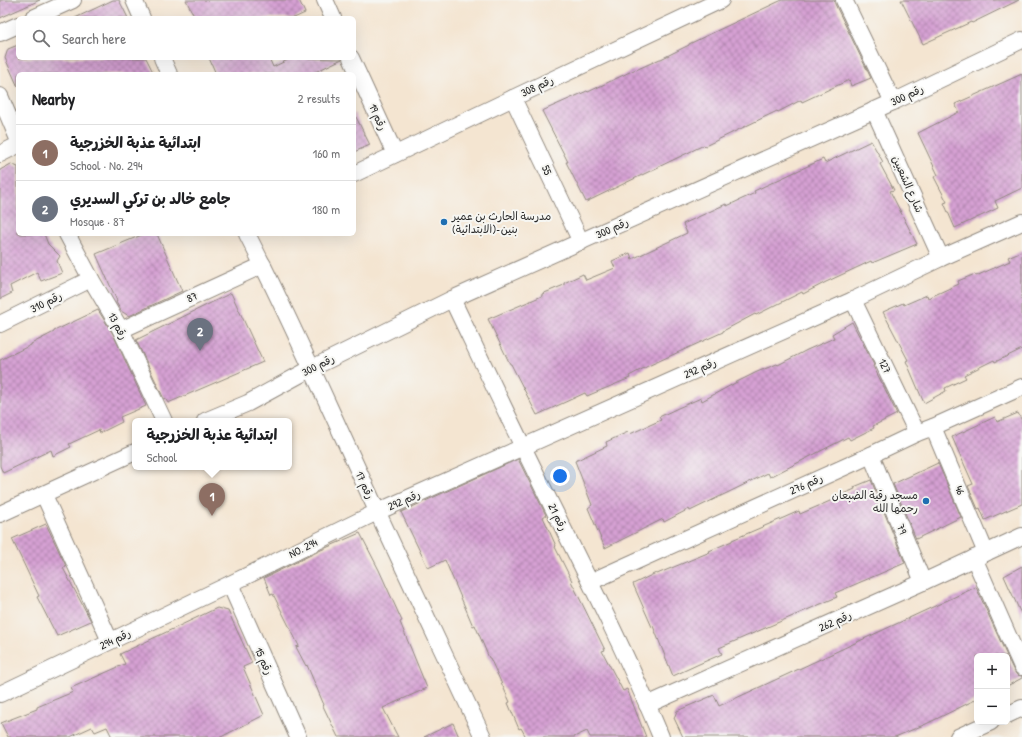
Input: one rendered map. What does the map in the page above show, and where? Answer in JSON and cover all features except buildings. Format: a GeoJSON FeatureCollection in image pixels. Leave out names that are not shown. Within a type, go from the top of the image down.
{"type":"FeatureCollection","features":[{"type":"Feature","properties":{"kind":"street"},"geometry":{"type":"LineString","coordinates":[[37,16],[73,0]]}},
{"type":"Feature","properties":{"kind":"street"},"geometry":{"type":"LineString","coordinates":[[134,0],[141,16]]}},
{"type":"Feature","properties":{"kind":"street","name":"رقم 308"},"geometry":{"type":"LineString","coordinates":[[356,173],[722,0]]}},
{"type":"Feature","properties":{"kind":"street"},"geometry":{"type":"LineString","coordinates":[[844,0],[893,102]]}},
{"type":"Feature","properties":{"kind":"street"},"geometry":{"type":"LineString","coordinates":[[0,33],[16,26]]}},
{"type":"Feature","properties":{"kind":"street","name":"رقم 300"},"geometry":{"type":"LineString","coordinates":[[212,418],[248,403],[312,368],[452,299],[893,102],[1022,40]]}},
{"type":"Feature","properties":{"kind":"street"},"geometry":{"type":"LineString","coordinates":[[163,60],[168,72]]}},
{"type":"Feature","properties":{"kind":"street","name":"رقم 19"},"geometry":{"type":"LineString","coordinates":[[352,60],[395,154]]}},
{"type":"Feature","properties":{"kind":"street"},"geometry":{"type":"LineString","coordinates":[[0,96],[16,134]]}},
{"type":"Feature","properties":{"kind":"street","name":"55"},"geometry":{"type":"LineString","coordinates":[[513,98],[581,242]]}},
{"type":"Feature","properties":{"kind":"street","name":"شارع الشعبين"},"geometry":{"type":"LineString","coordinates":[[874,110],[941,258]]}},
{"type":"Feature","properties":{"kind":"street"},"geometry":{"type":"LineString","coordinates":[[0,154],[16,146]]}},
{"type":"Feature","properties":{"kind":"street","name":"رقم 292"},"geometry":{"type":"LineString","coordinates":[[377,512],[853,300],[941,258],[1022,222]]}},
{"type":"Feature","properties":{"kind":"street","name":"رقم 13"},"geometry":{"type":"LineString","coordinates":[[69,236],[121,330],[163,418]]}},
{"type":"Feature","properties":{"kind":"street","name":"رقم 17"},"geometry":{"type":"LineString","coordinates":[[248,236],[312,368],[377,512],[483,737]]}},
{"type":"Feature","properties":{"kind":"street","name":"87"},"geometry":{"type":"LineString","coordinates":[[121,330],[263,265]]}},
{"type":"Feature","properties":{"kind":"street","name":"رقم 310"},"geometry":{"type":"LineString","coordinates":[[0,324],[92,279]]}},
{"type":"Feature","properties":{"kind":"street","name":"رقم 21"},"geometry":{"type":"LineString","coordinates":[[452,299],[590,582],[648,704],[661,737]]}},
{"type":"Feature","properties":{"kind":"street","name":"127"},"geometry":{"type":"LineString","coordinates":[[853,300],[916,433]]}},
{"type":"Feature","properties":{"kind":"street","name":"رقم 276"},"geometry":{"type":"LineString","coordinates":[[590,582],[871,455],[916,433],[933,427],[1022,387]]}},
{"type":"Feature","properties":{"kind":"street","name":"46"},"geometry":{"type":"LineString","coordinates":[[933,427],[1022,667]]}},
{"type":"Feature","properties":{"kind":"street"},"geometry":{"type":"LineString","coordinates":[[0,514],[132,453]]}},
{"type":"Feature","properties":{"kind":"street","name":"79"},"geometry":{"type":"LineString","coordinates":[[871,455],[923,582]]}},
{"type":"Feature","properties":{"kind":"street"},"geometry":{"type":"LineString","coordinates":[[44,495],[110,641]]}},
{"type":"Feature","properties":{"kind":"street","name":"NO. 294"},"geometry":{"type":"LineString","coordinates":[[230,584],[377,512]]}},
{"type":"Feature","properties":{"kind":"street","name":"رقم 262"},"geometry":{"type":"LineString","coordinates":[[648,704],[923,582],[1022,536]]}},
{"type":"Feature","properties":{"kind":"street","name":"رقم 294"},"geometry":{"type":"LineString","coordinates":[[0,694],[230,584]]}},
{"type":"Feature","properties":{"kind":"street","name":"رقم 15"},"geometry":{"type":"LineString","coordinates":[[230,584],[293,736]]}},
{"type":"Feature","properties":{"kind":"street"},"geometry":{"type":"LineString","coordinates":[[1010,714],[1022,708]]}},
{"type":"Feature","properties":{"kind":"street"},"geometry":{"type":"LineString","coordinates":[[958,737],[984,725]]}},
{"type":"Feature","properties":{"kind":"place","name":"مدرسة الحارث بن عمير (الابتدائية)-بنين"},"geometry":{"type":"Point","coordinates":[444,222]}},
{"type":"Feature","properties":{"kind":"place","name":"جامع خالد بن تركي السديري"},"geometry":{"type":"Point","coordinates":[200,351]}},
{"type":"Feature","properties":{"kind":"place","name":"مسجد رقية الضبعان رحمها الله"},"geometry":{"type":"Point","coordinates":[926,501]}},
{"type":"Feature","properties":{"kind":"place","name":"ابتدائية عذبة الخزرجية"},"geometry":{"type":"Point","coordinates":[212,516]}}]}
